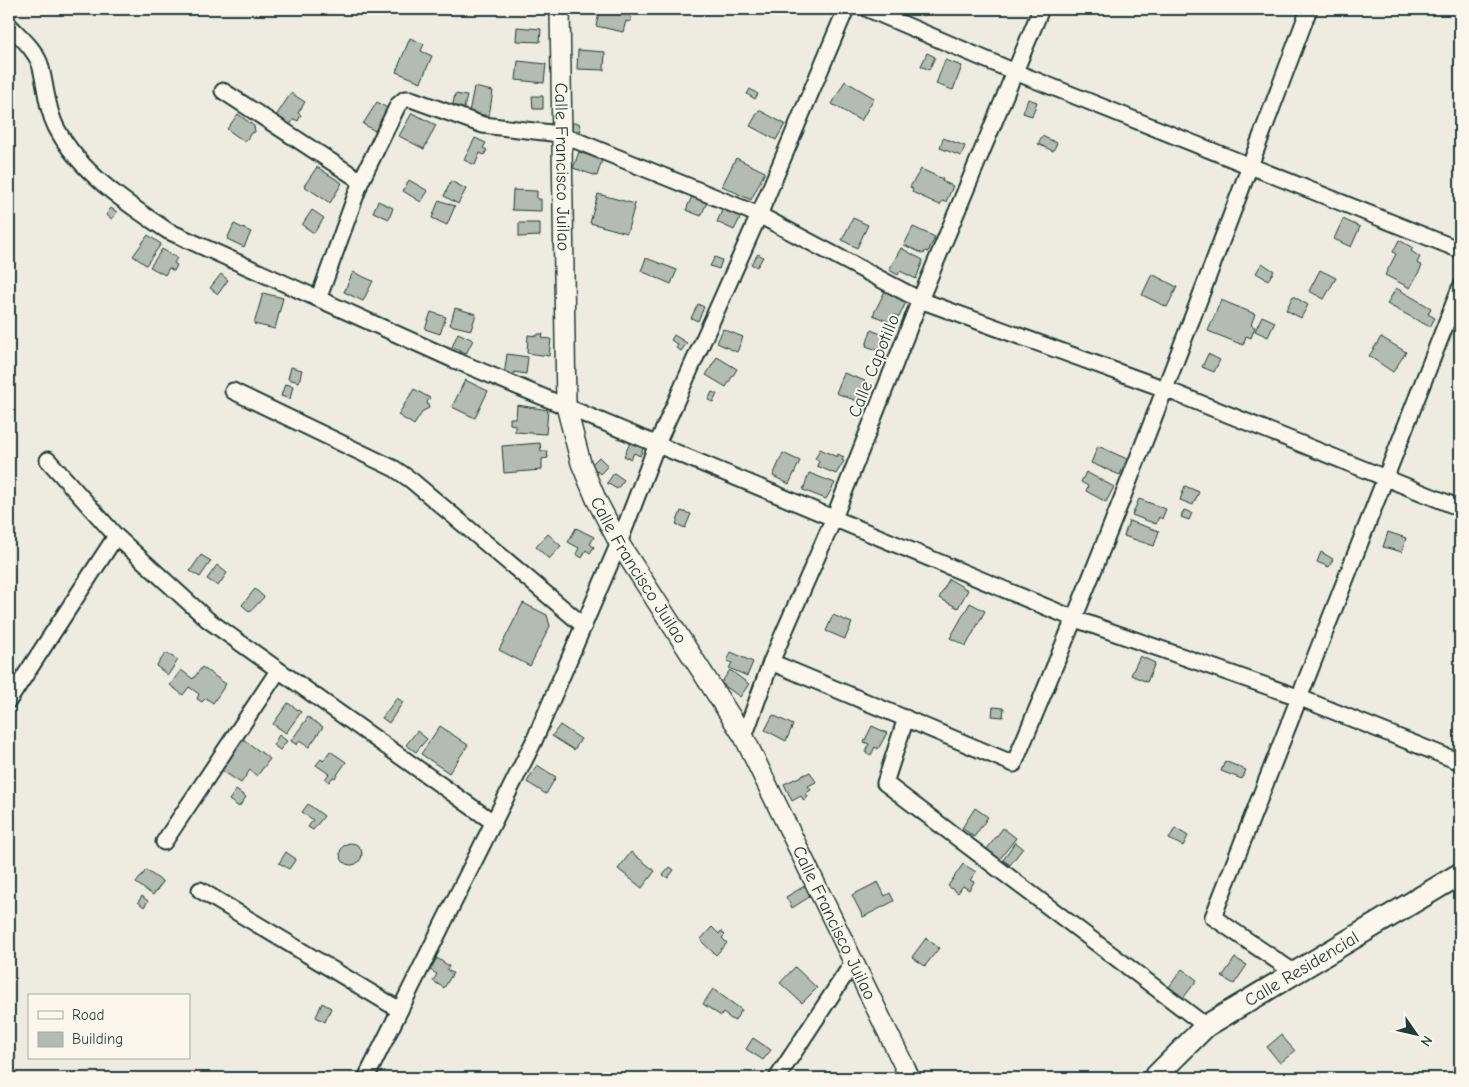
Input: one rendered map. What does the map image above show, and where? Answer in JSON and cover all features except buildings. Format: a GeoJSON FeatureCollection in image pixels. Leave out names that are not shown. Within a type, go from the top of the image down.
{"type":"FeatureCollection","features":[{"type":"Feature","properties":{"kind":"main road","name":"Calle Residencial"},"geometry":{"type":"LineString","coordinates":[[1154,1078],[1206,1026],[1460,874]]}},
{"type":"Feature","properties":{"kind":"street","name":"Calle Francisco Juilao"},"geometry":{"type":"LineString","coordinates":[[560,9],[560,134],[566,406],[581,463],[596,499],[619,543],[744,738],[910,1078]]}},
{"type":"Feature","properties":{"kind":"street"},"geometry":{"type":"LineString","coordinates":[[366,1078],[398,1009],[534,741],[619,543],[657,444],[759,215],[846,9]]}},
{"type":"Feature","properties":{"kind":"street"},"geometry":{"type":"LineString","coordinates":[[868,9],[1015,72],[1460,250]]}},
{"type":"Feature","properties":{"kind":"street","name":"Calle Capotillo"},"geometry":{"type":"LineString","coordinates":[[744,738],[771,662],[834,518],[920,300],[1041,9]]}},
{"type":"Feature","properties":{"kind":"street"},"geometry":{"type":"LineString","coordinates":[[771,662],[1014,764],[1075,618],[1165,389],[1309,9]]}},
{"type":"Feature","properties":{"kind":"street"},"geometry":{"type":"LineString","coordinates":[[9,25],[31,48],[40,63],[49,106],[56,126],[67,145],[108,188],[135,210],[168,231],[319,297],[452,359],[1075,618],[1298,697],[1460,762]]}},
{"type":"Feature","properties":{"kind":"street"},"geometry":{"type":"LineString","coordinates":[[223,91],[361,181]]}},
{"type":"Feature","properties":{"kind":"street"},"geometry":{"type":"LineString","coordinates":[[319,297],[361,181],[398,105],[405,99],[420,101],[483,125],[560,134],[759,215],[920,300],[1165,389],[1460,508]]}},
{"type":"Feature","properties":{"kind":"street"},"geometry":{"type":"LineString","coordinates":[[1295,973],[1213,917],[1460,288]]}},
{"type":"Feature","properties":{"kind":"street"},"geometry":{"type":"LineString","coordinates":[[232,391],[403,475],[584,626]]}},
{"type":"Feature","properties":{"kind":"street"},"geometry":{"type":"LineString","coordinates":[[48,460],[116,536],[208,620],[493,822]]}},
{"type":"Feature","properties":{"kind":"street"},"geometry":{"type":"LineString","coordinates":[[9,700],[116,536]]}},
{"type":"Feature","properties":{"kind":"street"},"geometry":{"type":"LineString","coordinates":[[164,842],[278,671]]}},
{"type":"Feature","properties":{"kind":"street"},"geometry":{"type":"LineString","coordinates":[[906,718],[885,783],[1206,1026]]}},
{"type":"Feature","properties":{"kind":"street"},"geometry":{"type":"LineString","coordinates":[[200,890],[398,1009]]}},
{"type":"Feature","properties":{"kind":"street"},"geometry":{"type":"LineString","coordinates":[[777,1078],[854,961]]}}]}
